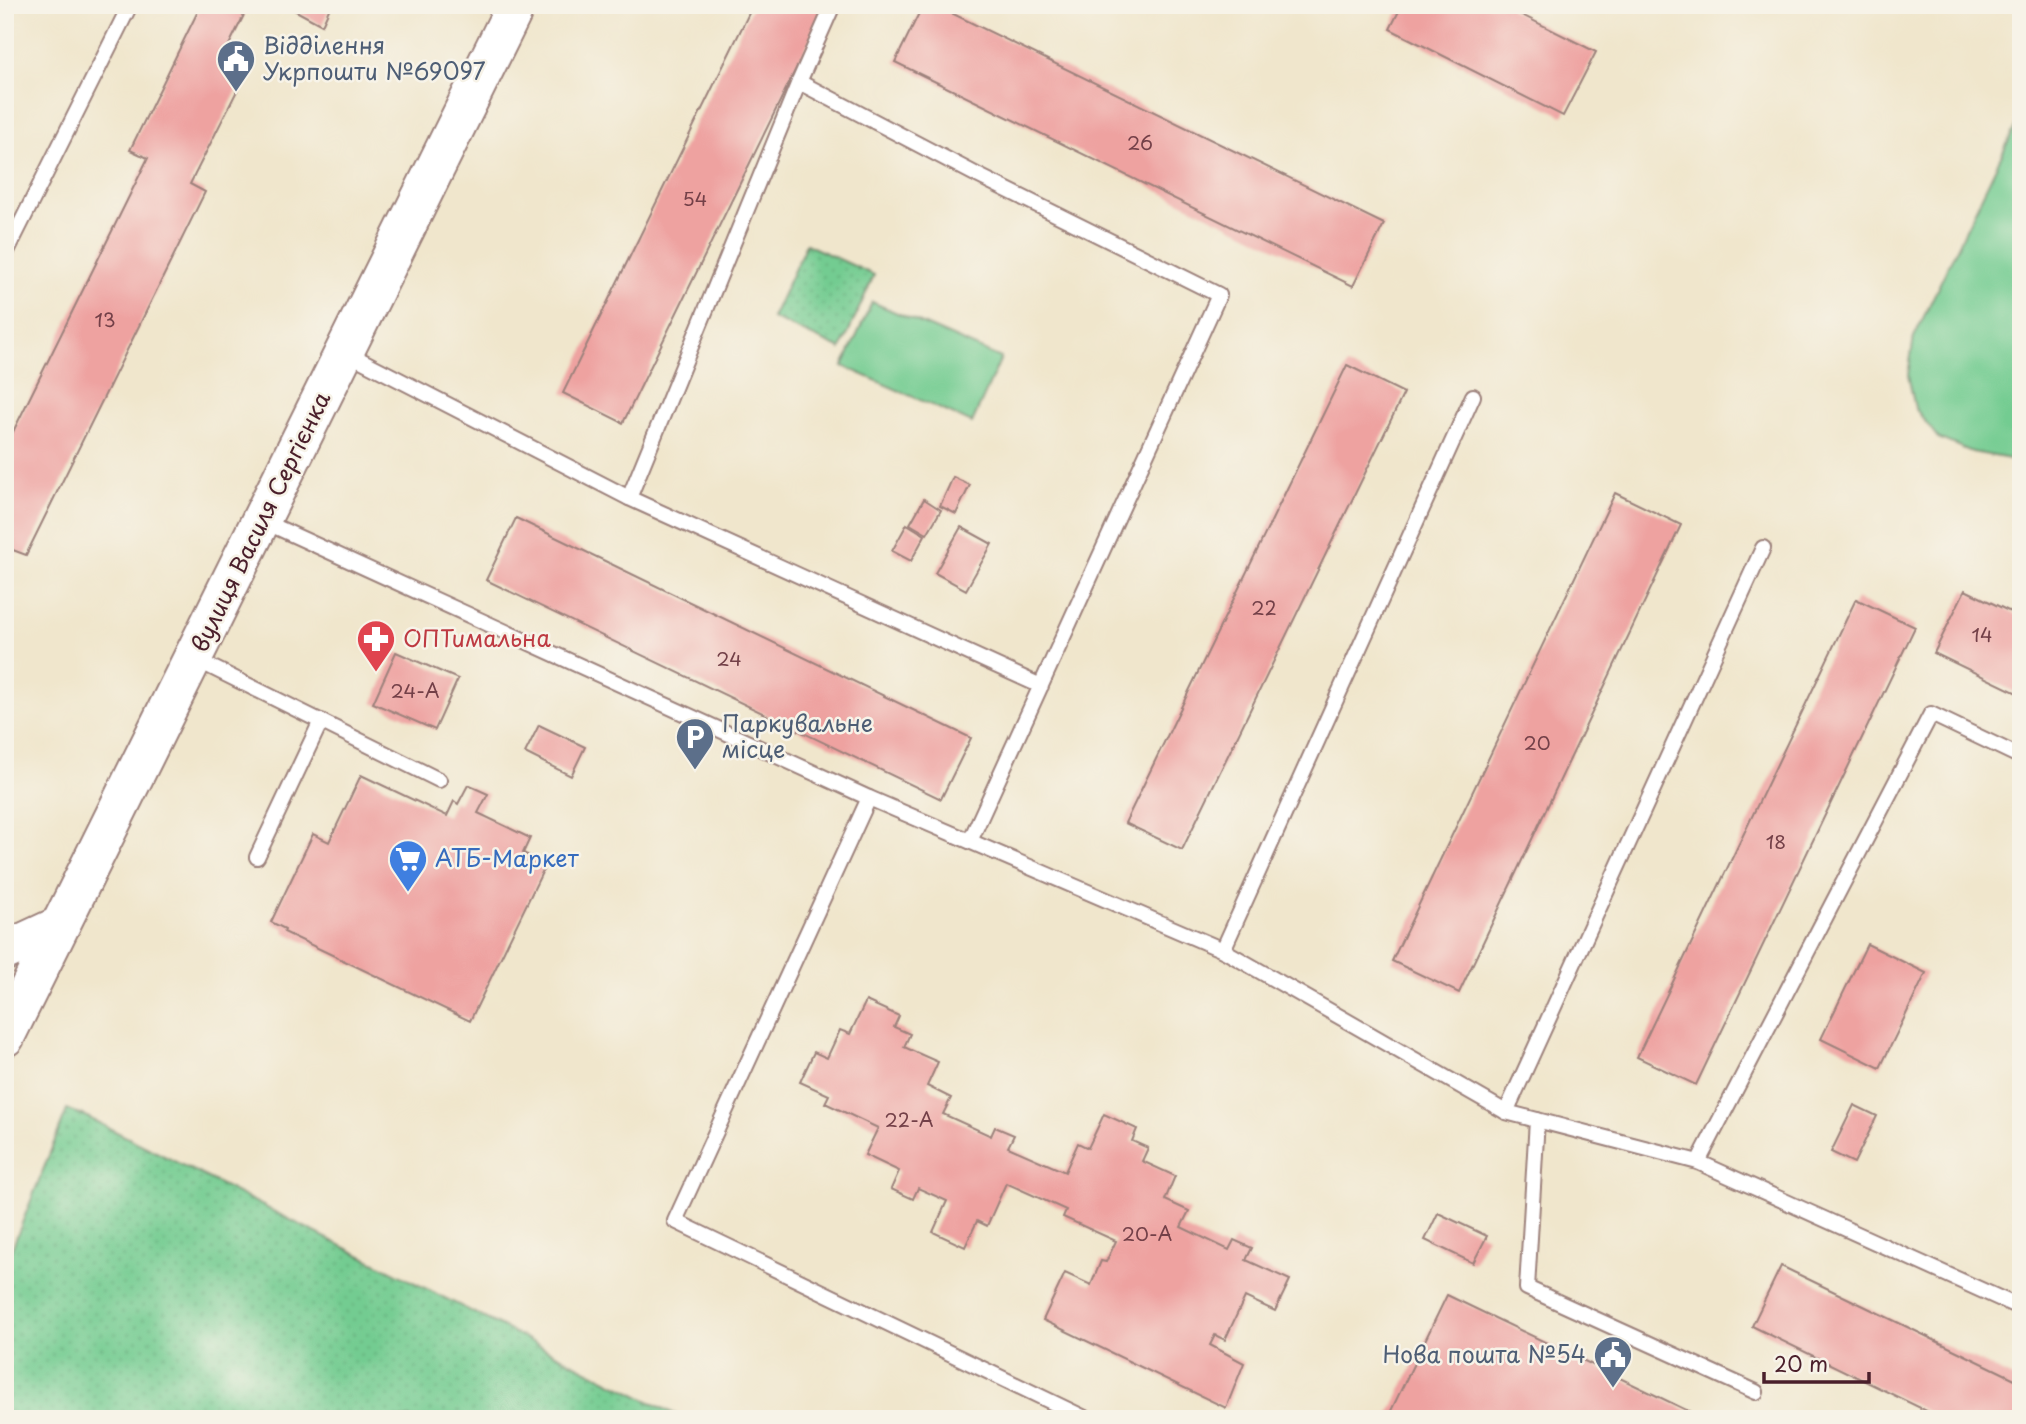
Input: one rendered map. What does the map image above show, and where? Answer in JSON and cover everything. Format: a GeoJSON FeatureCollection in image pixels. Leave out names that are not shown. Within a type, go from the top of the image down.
{"type":"FeatureCollection","features":[{"type":"Feature","properties":{"kind":"main road","name":"вулиця Василя Сергієнка"},"geometry":{"type":"LineString","coordinates":[[5,1037],[516,5]]}},
{"type":"Feature","properties":{"kind":"main road"},"geometry":{"type":"LineString","coordinates":[[5,951],[59,926]]}},
{"type":"Feature","properties":{"kind":"lane"},"geometry":{"type":"LineString","coordinates":[[5,256],[130,5]]}},
{"type":"Feature","properties":{"kind":"lane"},"geometry":{"type":"LineString","coordinates":[[629,499],[833,5]]}},
{"type":"Feature","properties":{"kind":"lane"},"geometry":{"type":"LineString","coordinates":[[799,82],[989,181],[1219,295],[970,841]]}},
{"type":"Feature","properties":{"kind":"lane"},"geometry":{"type":"LineString","coordinates":[[345,352],[629,499],[1041,686]]}},
{"type":"Feature","properties":{"kind":"lane"},"geometry":{"type":"LineString","coordinates":[[1223,950],[1473,396]]}},
{"type":"Feature","properties":{"kind":"lane"},"geometry":{"type":"LineString","coordinates":[[261,520],[869,798],[1223,950],[1506,1112],[1698,1162],[2021,1308]]}},
{"type":"Feature","properties":{"kind":"lane"},"geometry":{"type":"LineString","coordinates":[[1506,1112],[1763,548]]}},
{"type":"Feature","properties":{"kind":"lane"},"geometry":{"type":"LineString","coordinates":[[194,658],[439,780]]}},
{"type":"Feature","properties":{"kind":"lane"},"geometry":{"type":"LineString","coordinates":[[1698,1162],[1931,714],[2021,757]]}},
{"type":"Feature","properties":{"kind":"lane"},"geometry":{"type":"LineString","coordinates":[[257,857],[321,721]]}},
{"type":"Feature","properties":{"kind":"lane"},"geometry":{"type":"LineString","coordinates":[[869,798],[675,1222],[1087,1419]]}},
{"type":"Feature","properties":{"kind":"lane"},"geometry":{"type":"LineString","coordinates":[[1537,1120],[1527,1288],[1756,1392]]}},
{"type":"Feature","properties":{"kind":"green space"},"geometry":{"type":"Polygon","coordinates":[[[2021,115],[2021,461],[1972,452],[1938,438],[1915,408],[1908,375],[1914,337],[2021,115]]]}},
{"type":"Feature","properties":{"kind":"green space"},"geometry":{"type":"Polygon","coordinates":[[[806,244],[874,275],[841,349],[772,318],[806,244]]]}},
{"type":"Feature","properties":{"kind":"green space"},"geometry":{"type":"Polygon","coordinates":[[[872,302],[1001,358],[972,423],[843,366],[872,302]]]}},
{"type":"Feature","properties":{"kind":"green space"},"geometry":{"type":"Polygon","coordinates":[[[67,1110],[83,1115],[684,1419],[5,1419],[5,1266],[67,1110]]]}},
{"type":"Feature","properties":{"kind":"building"},"geometry":{"type":"Polygon","coordinates":[[[201,5],[249,5],[228,47],[253,59],[190,184],[205,192],[26,555],[5,547],[5,448],[148,158],[130,150],[201,5]]]}},
{"type":"Feature","properties":{"kind":"building"},"geometry":{"type":"Polygon","coordinates":[[[285,5],[331,5],[322,25],[285,5]]]}},
{"type":"Feature","properties":{"kind":"building"},"geometry":{"type":"Polygon","coordinates":[[[753,5],[827,5],[623,423],[563,393],[753,5]]]}},
{"type":"Feature","properties":{"kind":"building"},"geometry":{"type":"Polygon","coordinates":[[[923,5],[935,5],[1384,224],[1353,286],[895,62],[923,5]]]}},
{"type":"Feature","properties":{"kind":"building"},"geometry":{"type":"Polygon","coordinates":[[[1402,5],[1512,5],[1510,9],[1596,52],[1563,116],[1390,29],[1402,5]]]}},
{"type":"Feature","properties":{"kind":"building"},"geometry":{"type":"Polygon","coordinates":[[[1347,365],[1404,393],[1182,850],[1125,823],[1347,365]]]}},
{"type":"Feature","properties":{"kind":"building"},"geometry":{"type":"Polygon","coordinates":[[[953,477],[970,485],[956,514],[940,506],[953,477]]]}},
{"type":"Feature","properties":{"kind":"building"},"geometry":{"type":"Polygon","coordinates":[[[1615,493],[1681,525],[1459,993],[1392,961],[1615,493]]]}},
{"type":"Feature","properties":{"kind":"building"},"geometry":{"type":"Polygon","coordinates":[[[924,499],[941,510],[927,534],[910,524],[924,499]]]}},
{"type":"Feature","properties":{"kind":"building"},"geometry":{"type":"Polygon","coordinates":[[[516,518],[971,738],[941,799],[486,580],[516,518]]]}},
{"type":"Feature","properties":{"kind":"building"},"geometry":{"type":"Polygon","coordinates":[[[907,524],[925,535],[911,561],[892,551],[907,524]]]}},
{"type":"Feature","properties":{"kind":"building"},"geometry":{"type":"Polygon","coordinates":[[[961,527],[992,544],[966,590],[935,573],[961,527]]]}},
{"type":"Feature","properties":{"kind":"building"},"geometry":{"type":"Polygon","coordinates":[[[1965,590],[2021,617],[2021,695],[1934,653],[1965,590]]]}},
{"type":"Feature","properties":{"kind":"building"},"geometry":{"type":"Polygon","coordinates":[[[1856,599],[1915,627],[1696,1085],[1637,1057],[1856,599]]]}},
{"type":"Feature","properties":{"kind":"building"},"geometry":{"type":"Polygon","coordinates":[[[396,652],[458,679],[435,730],[373,703],[396,652]]]}},
{"type":"Feature","properties":{"kind":"building"},"geometry":{"type":"Polygon","coordinates":[[[539,725],[585,747],[571,776],[525,753],[539,725]]]}},
{"type":"Feature","properties":{"kind":"building","name":"АТБ-Маркет"},"geometry":{"type":"Polygon","coordinates":[[[361,775],[447,816],[454,801],[458,804],[468,785],[488,794],[478,813],[530,838],[523,853],[546,864],[470,1021],[284,932],[285,929],[271,922],[313,834],[329,842],[361,775]]]}},
{"type":"Feature","properties":{"kind":"building"},"geometry":{"type":"Polygon","coordinates":[[[1867,944],[1926,973],[1880,1068],[1821,1039],[1867,944]]]}},
{"type":"Feature","properties":{"kind":"building"},"geometry":{"type":"Polygon","coordinates":[[[866,1001],[899,1016],[894,1027],[910,1034],[904,1047],[938,1062],[927,1086],[951,1098],[943,1114],[991,1136],[995,1127],[1014,1135],[1008,1147],[1065,1172],[1078,1143],[1088,1148],[1104,1114],[1137,1129],[1132,1141],[1148,1148],[1142,1161],[1175,1176],[1165,1200],[1189,1211],[1181,1227],[1229,1250],[1234,1240],[1252,1248],[1246,1260],[1290,1280],[1275,1311],[1245,1297],[1225,1340],[1215,1335],[1210,1345],[1244,1363],[1226,1408],[1043,1320],[1065,1273],[1091,1285],[1101,1261],[1106,1262],[1116,1241],[1063,1217],[1066,1210],[1006,1183],[987,1226],[977,1221],[965,1247],[933,1232],[947,1201],[918,1188],[913,1199],[891,1189],[899,1171],[865,1155],[878,1128],[825,1103],[829,1095],[800,1082],[814,1052],[827,1058],[840,1030],[850,1034],[866,1001]]]}},
{"type":"Feature","properties":{"kind":"building"},"geometry":{"type":"Polygon","coordinates":[[[1854,1105],[1877,1116],[1854,1163],[1831,1152],[1854,1105]]]}},
{"type":"Feature","properties":{"kind":"building"},"geometry":{"type":"Polygon","coordinates":[[[1438,1213],[1487,1236],[1473,1263],[1425,1240],[1438,1213]]]}},
{"type":"Feature","properties":{"kind":"building"},"geometry":{"type":"Polygon","coordinates":[[[1781,1266],[2021,1382],[2021,1419],[1943,1419],[1752,1326],[1781,1266]]]}},
{"type":"Feature","properties":{"kind":"building"},"geometry":{"type":"Polygon","coordinates":[[[1447,1295],[1705,1419],[1387,1419],[1447,1295]]]}},
{"type":"Feature","properties":{"kind":"place","name":"Відділення Укрпошти №69097"},"geometry":{"type":"Point","coordinates":[236,93]}},
{"type":"Feature","properties":{"kind":"place","name":"ОПТимальна"},"geometry":{"type":"Point","coordinates":[376,673]}},
{"type":"Feature","properties":{"kind":"place","name":"Паркувальне місце"},"geometry":{"type":"Point","coordinates":[695,771]}},
{"type":"Feature","properties":{"kind":"place","name":"АТБ-Маркет"},"geometry":{"type":"Point","coordinates":[408,893]}},
{"type":"Feature","properties":{"kind":"place","name":"Нова пошта №54"},"geometry":{"type":"Point","coordinates":[1613,1389]}}]}
